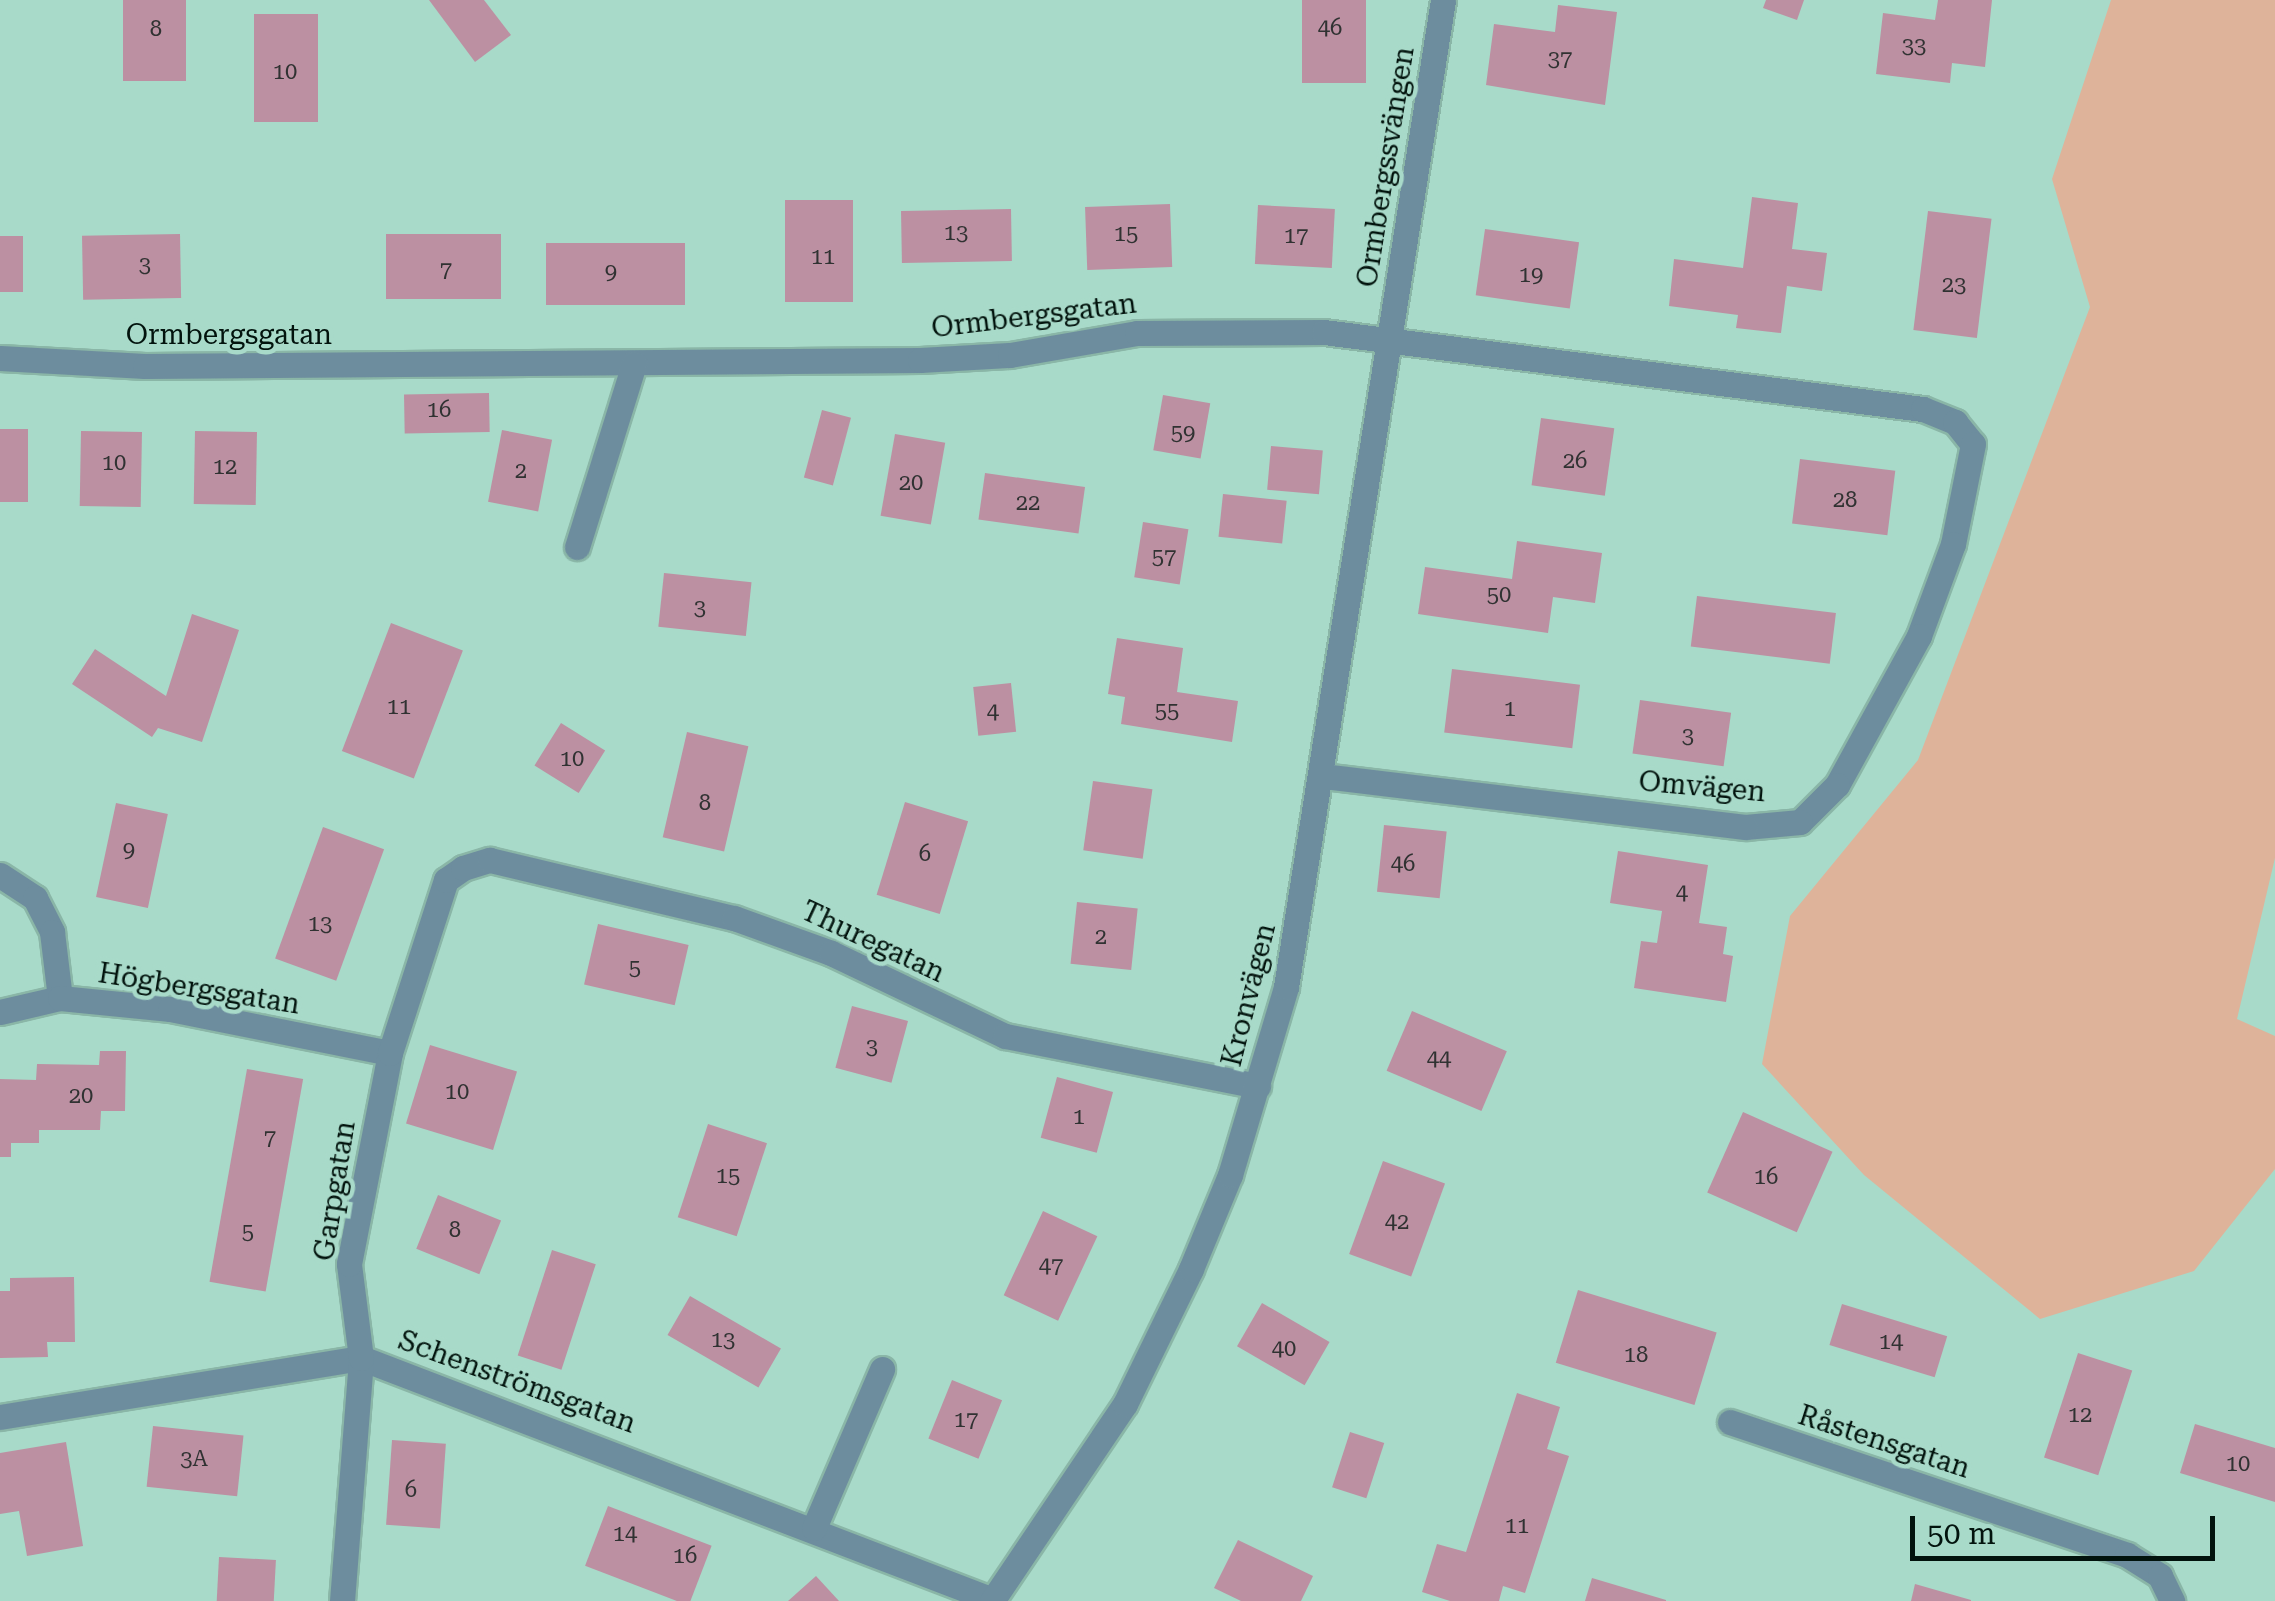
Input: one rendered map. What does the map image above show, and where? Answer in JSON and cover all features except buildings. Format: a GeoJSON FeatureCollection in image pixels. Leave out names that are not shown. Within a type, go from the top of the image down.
{"type":"FeatureCollection","features":[{"type":"Feature","properties":{"kind":"street","name":"Ormbergssvängen"},"geometry":{"type":"LineString","coordinates":[[1390,343],[1443,0]]}},
{"type":"Feature","properties":{"kind":"street","name":"Ormbergsgatan"},"geometry":{"type":"LineString","coordinates":[[0,358],[145,366],[634,364],[1010,355],[1138,333],[1231,329],[1390,343],[1922,408],[1956,422],[1973,444],[1972,469]]}},
{"type":"Feature","properties":{"kind":"street","name":"Kronvägen"},"geometry":{"type":"LineString","coordinates":[[992,1601],[1125,1404],[1191,1269],[1258,1086],[1286,987],[1390,343]]}},
{"type":"Feature","properties":{"kind":"street"},"geometry":{"type":"LineString","coordinates":[[577,547],[634,364]]}},
{"type":"Feature","properties":{"kind":"street","name":"Omvägen"},"geometry":{"type":"LineString","coordinates":[[1322,776],[1745,827],[1800,822],[1838,785],[1919,636],[1972,469]]}},
{"type":"Feature","properties":{"kind":"street","name":"Thuregatan"},"geometry":{"type":"LineString","coordinates":[[463,868],[490,860],[734,918],[830,953],[1005,1036],[1258,1086]]}},
{"type":"Feature","properties":{"kind":"street","name":"Garpgatan"},"geometry":{"type":"LineString","coordinates":[[342,1601],[361,1358],[349,1264],[390,1053],[446,880],[463,868]]}},
{"type":"Feature","properties":{"kind":"street"},"geometry":{"type":"LineString","coordinates":[[0,874],[35,898],[43,915],[60,998]]}},
{"type":"Feature","properties":{"kind":"street","name":"Högbergsgatan"},"geometry":{"type":"LineString","coordinates":[[0,1012],[60,998],[170,1009],[390,1053]]}},
{"type":"Feature","properties":{"kind":"street","name":"Schenströmsgatan"},"geometry":{"type":"LineString","coordinates":[[0,1417],[361,1358],[814,1528],[992,1601]]}},
{"type":"Feature","properties":{"kind":"street"},"geometry":{"type":"LineString","coordinates":[[814,1528],[882,1369]]}},
{"type":"Feature","properties":{"kind":"street","name":"Råstensgatan"},"geometry":{"type":"LineString","coordinates":[[1730,1422],[2127,1555],[2160,1576],[2172,1601]]}},
{"type":"Feature","properties":{"kind":"shaded area"},"geometry":{"type":"Polygon","coordinates":[[[2111,0],[2275,0],[2275,858],[2237,1019],[2275,1036],[2275,1169],[2194,1271],[2040,1319],[1864,1175],[1762,1064],[1790,916],[1918,760],[2090,307],[2052,179],[2111,0]]]}}]}
